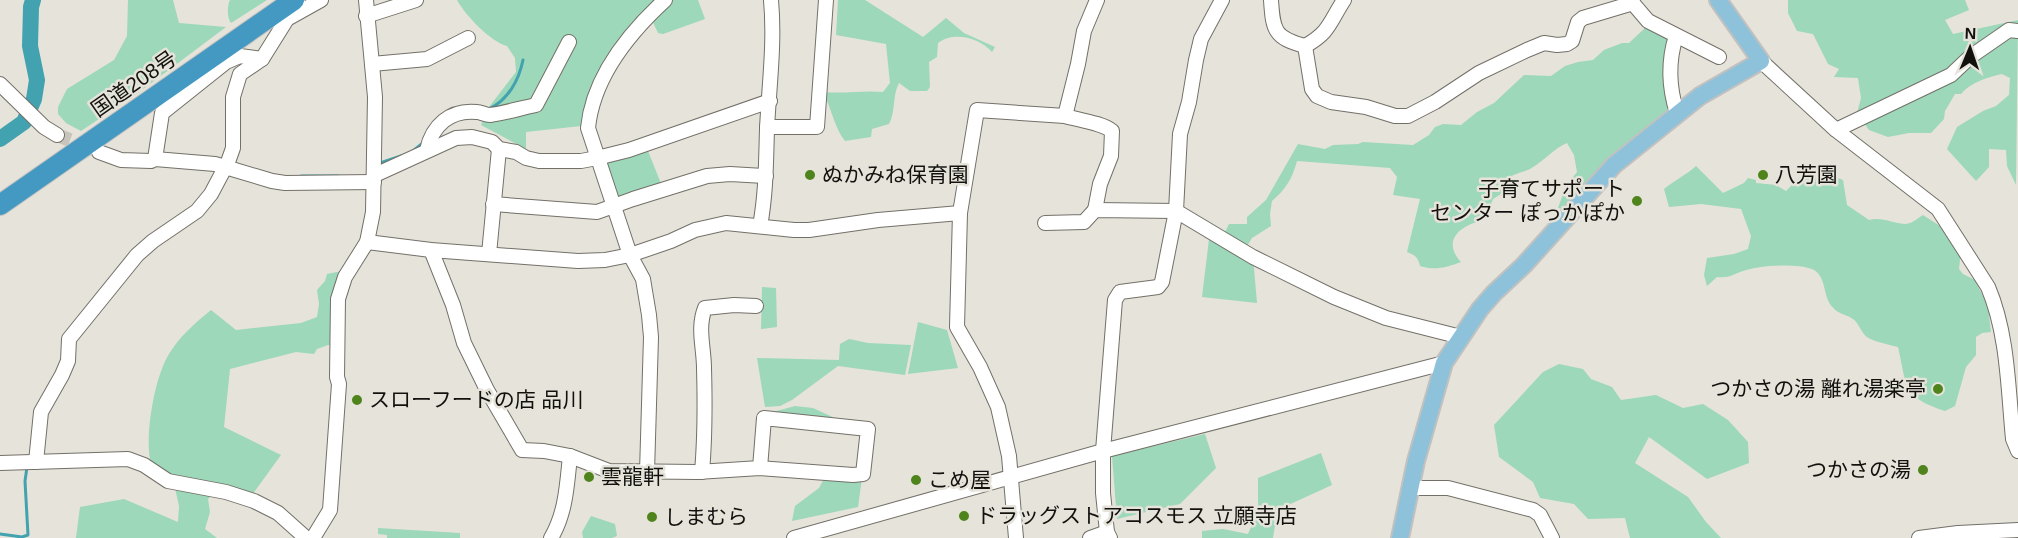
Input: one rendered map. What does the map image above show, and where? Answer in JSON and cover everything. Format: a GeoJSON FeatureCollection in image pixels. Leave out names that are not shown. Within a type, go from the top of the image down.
{"type":"FeatureCollection","features":[{"type":"Feature","properties":{"kind":"highway","name":"国道208号"},"geometry":{"type":"LineString","coordinates":[[0,205],[294,0]]}},
{"type":"Feature","properties":{"kind":"main road"},"geometry":{"type":"LineString","coordinates":[[1400,538],[1416,461],[1444,363],[1461,336],[1494,293],[1524,265],[1614,165],[1700,96],[1761,61],[1718,0]]}},
{"type":"Feature","properties":{"kind":"street"},"geometry":{"type":"LineString","coordinates":[[31,462],[41,412],[48,403],[68,361],[69,330],[137,255],[153,241],[197,211],[211,194],[233,148],[233,96],[240,74],[262,59],[286,19],[321,0]]}},
{"type":"Feature","properties":{"kind":"street"},"geometry":{"type":"LineString","coordinates":[[313,538],[330,510],[339,384],[337,377],[338,299],[345,276],[367,242],[373,212],[375,97],[366,0]]}},
{"type":"Feature","properties":{"kind":"street"},"geometry":{"type":"LineString","coordinates":[[366,16],[416,0]]}},
{"type":"Feature","properties":{"kind":"street"},"geometry":{"type":"LineString","coordinates":[[647,472],[651,337],[643,279],[630,255],[588,128],[596,89],[623,45],[665,0]]}},
{"type":"Feature","properties":{"kind":"street"},"geometry":{"type":"LineString","coordinates":[[760,226],[764,206],[770,101],[771,0]]}},
{"type":"Feature","properties":{"kind":"street"},"geometry":{"type":"LineString","coordinates":[[767,127],[817,127],[826,0]]}},
{"type":"Feature","properties":{"kind":"street"},"geometry":{"type":"LineString","coordinates":[[1065,116],[1084,31],[1097,0]]}},
{"type":"Feature","properties":{"kind":"street"},"geometry":{"type":"LineString","coordinates":[[1101,536],[1103,451],[1115,300],[1120,292],[1158,287],[1162,282],[1176,211],[1180,134],[1189,102],[1201,39],[1221,0]]}},
{"type":"Feature","properties":{"kind":"street"},"geometry":{"type":"LineString","coordinates":[[1271,0],[1274,29],[1285,40],[1305,46],[1321,37],[1327,30],[1344,0]]}},
{"type":"Feature","properties":{"kind":"street"},"geometry":{"type":"LineString","coordinates":[[1305,46],[1311,89],[1317,96],[1331,102],[1374,109],[1395,116],[1408,116],[1435,102],[1479,73],[1527,50],[1544,43],[1567,44],[1572,41],[1578,21],[1631,2],[1648,21],[1719,57]]}},
{"type":"Feature","properties":{"kind":"street"},"geometry":{"type":"LineString","coordinates":[[1836,130],[1952,75],[1990,42],[2009,30],[2018,31]]}},
{"type":"Feature","properties":{"kind":"street"},"geometry":{"type":"LineString","coordinates":[[1676,36],[1671,50],[1671,92],[1677,113]]}},
{"type":"Feature","properties":{"kind":"street"},"geometry":{"type":"LineString","coordinates":[[372,64],[426,59],[468,38]]}},
{"type":"Feature","properties":{"kind":"street"},"geometry":{"type":"LineString","coordinates":[[427,150],[429,139],[438,124],[458,112],[478,112],[488,115],[536,105],[569,42]]}},
{"type":"Feature","properties":{"kind":"street"},"geometry":{"type":"LineString","coordinates":[[155,159],[162,112],[226,62],[240,56],[262,59]]}},
{"type":"Feature","properties":{"kind":"street"},"geometry":{"type":"LineString","coordinates":[[1761,61],[1836,130],[1938,209],[1988,287],[2002,327],[2013,439],[2018,452]]}},
{"type":"Feature","properties":{"kind":"street"},"geometry":{"type":"LineString","coordinates":[[0,84],[44,127],[57,135]]}},
{"type":"Feature","properties":{"kind":"street"},"geometry":{"type":"LineString","coordinates":[[99,152],[121,160],[187,160],[225,167],[285,183],[375,173],[396,167],[427,150],[456,138],[472,137],[492,142],[499,149],[539,161],[581,161],[636,147],[770,101]]}},
{"type":"Feature","properties":{"kind":"street"},"geometry":{"type":"LineString","coordinates":[[1016,538],[1009,456],[998,407],[980,367],[957,327],[960,213],[977,111],[1065,116],[1105,125],[1112,131],[1111,156],[1100,184],[1095,210],[1084,222],[1044,223]]}},
{"type":"Feature","properties":{"kind":"street"},"geometry":{"type":"LineString","coordinates":[[489,254],[499,149]]}},
{"type":"Feature","properties":{"kind":"street"},"geometry":{"type":"LineString","coordinates":[[493,204],[597,212],[706,176],[730,174],[766,177]]}},
{"type":"Feature","properties":{"kind":"street"},"geometry":{"type":"LineString","coordinates":[[1095,210],[1176,211],[1253,257],[1334,297],[1386,318],[1461,336]]}},
{"type":"Feature","properties":{"kind":"street"},"geometry":{"type":"LineString","coordinates":[[367,242],[431,250],[578,261],[605,260],[630,255],[672,241],[695,230],[726,223],[809,230],[878,220],[960,213]]}},
{"type":"Feature","properties":{"kind":"street"},"geometry":{"type":"LineString","coordinates":[[431,250],[453,305],[464,343],[487,390],[522,450],[570,456],[609,471],[702,472],[760,468],[853,476],[863,474],[867,429],[764,418],[760,468]]}},
{"type":"Feature","properties":{"kind":"street"},"geometry":{"type":"LineString","coordinates":[[702,472],[704,367],[700,327],[702,315],[705,308],[716,306],[756,306]]}},
{"type":"Feature","properties":{"kind":"street"},"geometry":{"type":"LineString","coordinates":[[794,538],[1103,451],[1444,363]]}},
{"type":"Feature","properties":{"kind":"street"},"geometry":{"type":"LineString","coordinates":[[551,538],[563,511],[570,456]]}},
{"type":"Feature","properties":{"kind":"street"},"geometry":{"type":"LineString","coordinates":[[0,463],[128,459],[144,465],[168,481],[226,492],[254,501],[278,513],[306,538]]}},
{"type":"Feature","properties":{"kind":"street"},"geometry":{"type":"LineString","coordinates":[[1410,488],[1448,488],[1533,510],[1540,515],[1552,538]]}},
{"type":"Feature","properties":{"kind":"street"},"geometry":{"type":"LineString","coordinates":[[1919,538],[1958,533],[2018,530]]}},
{"type":"Feature","properties":{"kind":"green space"},"geometry":{"type":"Polygon","coordinates":[[[128,0],[173,0],[179,23],[226,27],[138,93],[81,131],[66,123],[58,114],[58,107],[67,89],[114,60],[127,36],[128,0]]]}},
{"type":"Feature","properties":{"kind":"green space"},"geometry":{"type":"Polygon","coordinates":[[[230,0],[267,0],[231,23],[228,12],[230,0]]]}},
{"type":"Feature","properties":{"kind":"green space"},"geometry":{"type":"Polygon","coordinates":[[[457,0],[659,0],[621,43],[600,73],[591,89],[581,126],[526,132],[526,149],[481,125],[489,107],[516,72],[515,58],[507,46],[479,27],[457,0]]]}},
{"type":"Feature","properties":{"kind":"green space"},"geometry":{"type":"Polygon","coordinates":[[[667,0],[698,0],[705,19],[663,34],[658,33],[651,18],[667,0]]]}},
{"type":"Feature","properties":{"kind":"green space"},"geometry":{"type":"Polygon","coordinates":[[[838,0],[865,0],[923,37],[946,18],[964,33],[995,47],[992,52],[974,40],[959,37],[944,39],[938,43],[937,57],[929,62],[930,87],[927,91],[910,91],[899,83],[889,124],[872,129],[871,137],[845,141],[838,130],[823,92],[883,92],[890,83],[886,44],[836,35],[838,0]]]}},
{"type":"Feature","properties":{"kind":"green space"},"geometry":{"type":"Polygon","coordinates":[[[1788,0],[1965,0],[1969,10],[1945,20],[1953,34],[2018,20],[2016,185],[2007,166],[2006,150],[1989,149],[1989,167],[1976,181],[1947,149],[1957,127],[1996,106],[2009,95],[2010,78],[2002,74],[1991,77],[1975,83],[1961,94],[1955,94],[1945,111],[1944,119],[1931,133],[1909,133],[1888,137],[1869,130],[1857,113],[1861,98],[1858,78],[1834,77],[1839,69],[1828,64],[1813,34],[1797,31],[1788,13],[1788,0]]]}},
{"type":"Feature","properties":{"kind":"green space"},"geometry":{"type":"Polygon","coordinates":[[[1648,21],[1676,36],[1673,106],[1620,148],[1564,209],[1558,208],[1566,186],[1577,172],[1574,155],[1567,143],[1530,169],[1507,179],[1504,192],[1493,199],[1485,220],[1469,225],[1457,234],[1453,246],[1461,262],[1441,268],[1431,268],[1420,266],[1416,257],[1407,252],[1420,199],[1393,195],[1397,177],[1390,168],[1297,161],[1288,183],[1272,201],[1271,226],[1252,238],[1244,251],[1253,257],[1257,303],[1202,297],[1210,231],[1222,238],[1229,224],[1247,224],[1247,217],[1266,200],[1298,144],[1325,149],[1333,145],[1363,142],[1413,145],[1429,135],[1435,127],[1443,124],[1461,125],[1477,112],[1494,103],[1524,75],[1551,76],[1565,66],[1593,60],[1604,50],[1622,43],[1629,43],[1644,29],[1648,21]]]}},
{"type":"Feature","properties":{"kind":"green space"},"geometry":{"type":"Polygon","coordinates":[[[646,146],[662,186],[618,200],[601,160],[646,146]]]}},
{"type":"Feature","properties":{"kind":"green space"},"geometry":{"type":"Polygon","coordinates":[[[1812,165],[1843,180],[1847,205],[1869,220],[1880,219],[1905,224],[1923,215],[1943,228],[1961,251],[1959,269],[1963,274],[1975,280],[1988,307],[1991,332],[1982,333],[1976,337],[1976,355],[1966,367],[1955,406],[1945,411],[1921,401],[1914,395],[1905,381],[1898,347],[1869,338],[1853,319],[1836,310],[1828,300],[1820,275],[1812,269],[1787,265],[1758,267],[1728,277],[1717,277],[1707,286],[1704,275],[1707,258],[1734,254],[1748,249],[1751,236],[1741,209],[1701,204],[1669,207],[1664,189],[1696,166],[1723,193],[1744,183],[1748,178],[1756,180],[1756,183],[1776,185],[1786,191],[1812,165]]]}},
{"type":"Feature","properties":{"kind":"green space"},"geometry":{"type":"Polygon","coordinates":[[[342,271],[334,343],[317,349],[314,354],[296,352],[230,369],[224,427],[281,455],[252,495],[157,471],[151,462],[149,448],[152,405],[164,364],[173,347],[183,336],[211,310],[236,330],[301,323],[317,317],[319,304],[317,290],[325,281],[327,274],[342,271]]]}},
{"type":"Feature","properties":{"kind":"green space"},"geometry":{"type":"Polygon","coordinates":[[[762,287],[776,288],[777,327],[761,329],[762,287]]]}},
{"type":"Feature","properties":{"kind":"green space"},"geometry":{"type":"Polygon","coordinates":[[[918,322],[947,330],[958,368],[908,374],[918,322]]]}},
{"type":"Feature","properties":{"kind":"green space"},"geometry":{"type":"Polygon","coordinates":[[[849,339],[868,343],[911,345],[905,375],[838,366],[792,400],[780,406],[765,407],[757,358],[839,360],[840,344],[849,339]]]}},
{"type":"Feature","properties":{"kind":"green space"},"geometry":{"type":"Polygon","coordinates":[[[1559,364],[1583,369],[1591,379],[1612,387],[1621,400],[1656,395],[1683,408],[1703,404],[1728,420],[1748,442],[1749,463],[1707,479],[1649,437],[1635,463],[1688,497],[1721,538],[1630,538],[1625,518],[1588,519],[1574,504],[1540,498],[1533,482],[1499,457],[1494,425],[1543,372],[1559,364]]]}},
{"type":"Feature","properties":{"kind":"green space"},"geometry":{"type":"Polygon","coordinates":[[[795,406],[813,408],[837,419],[835,422],[773,412],[795,406]]]}},
{"type":"Feature","properties":{"kind":"green space"},"geometry":{"type":"Polygon","coordinates":[[[1205,434],[1216,468],[1180,504],[1117,519],[1112,456],[1205,434]]]}},
{"type":"Feature","properties":{"kind":"green space"},"geometry":{"type":"Polygon","coordinates":[[[1321,453],[1332,485],[1273,512],[1275,525],[1273,538],[1202,538],[1202,531],[1223,529],[1248,534],[1258,511],[1258,478],[1321,453]]]}},
{"type":"Feature","properties":{"kind":"green space"},"geometry":{"type":"Polygon","coordinates":[[[825,477],[862,478],[858,507],[792,521],[795,506],[819,488],[825,477]]]}},
{"type":"Feature","properties":{"kind":"green space"},"geometry":{"type":"Polygon","coordinates":[[[175,488],[207,492],[210,497],[208,499],[210,512],[205,529],[217,538],[76,538],[80,507],[124,499],[178,522],[179,506],[175,488]]]}},
{"type":"Feature","properties":{"kind":"green space"},"geometry":{"type":"Polygon","coordinates":[[[591,516],[615,524],[617,536],[583,538],[582,532],[591,516]]]}},
{"type":"Feature","properties":{"kind":"green space"},"geometry":{"type":"Polygon","coordinates":[[[378,528],[460,533],[460,538],[387,538],[387,535],[378,534],[378,528]]]}},
{"type":"Feature","properties":{"kind":"waterway"},"geometry":{"type":"LineString","coordinates":[[0,139],[24,122],[34,99],[37,80],[30,46],[33,0]]}},
{"type":"Feature","properties":{"kind":"waterway"},"geometry":{"type":"LineString","coordinates":[[489,109],[512,89],[523,60]]}},
{"type":"Feature","properties":{"kind":"waterway"},"geometry":{"type":"LineString","coordinates":[[413,151],[424,142]]}},
{"type":"Feature","properties":{"kind":"waterway"},"geometry":{"type":"LineString","coordinates":[[378,167],[383,162],[401,156]]}},
{"type":"Feature","properties":{"kind":"waterway"},"geometry":{"type":"LineString","coordinates":[[301,176],[339,176]]}},
{"type":"Feature","properties":{"kind":"waterway"},"geometry":{"type":"LineString","coordinates":[[0,534],[22,537],[28,535],[25,481],[27,467]]}},
{"type":"Feature","properties":{"kind":"tunnel"},"geometry":{"type":"LineString","coordinates":[[57,135],[91,148]]}},
{"type":"Feature","properties":{"kind":"place","name":"ぬかみね保育園"},"geometry":{"type":"Point","coordinates":[810,175]}},
{"type":"Feature","properties":{"kind":"place","name":"八芳園"},"geometry":{"type":"Point","coordinates":[1763,175]}},
{"type":"Feature","properties":{"kind":"place","name":"子育てサポート センター ぽっかぽか"},"geometry":{"type":"Point","coordinates":[1637,201]}},
{"type":"Feature","properties":{"kind":"place","name":"つかさの湯 離れ湯楽亭"},"geometry":{"type":"Point","coordinates":[1938,389]}},
{"type":"Feature","properties":{"kind":"place","name":"スローフードの店 品川"},"geometry":{"type":"Point","coordinates":[357,400]}},
{"type":"Feature","properties":{"kind":"place","name":"つかさの湯"},"geometry":{"type":"Point","coordinates":[1923,470]}},
{"type":"Feature","properties":{"kind":"place","name":"雲龍軒"},"geometry":{"type":"Point","coordinates":[589,477]}},
{"type":"Feature","properties":{"kind":"place","name":"こめ屋"},"geometry":{"type":"Point","coordinates":[916,480]}},
{"type":"Feature","properties":{"kind":"place","name":"ドラッグストアコスモス 立願寺店"},"geometry":{"type":"Point","coordinates":[964,516]}},
{"type":"Feature","properties":{"kind":"place","name":"しまむら"},"geometry":{"type":"Point","coordinates":[652,517]}}]}
